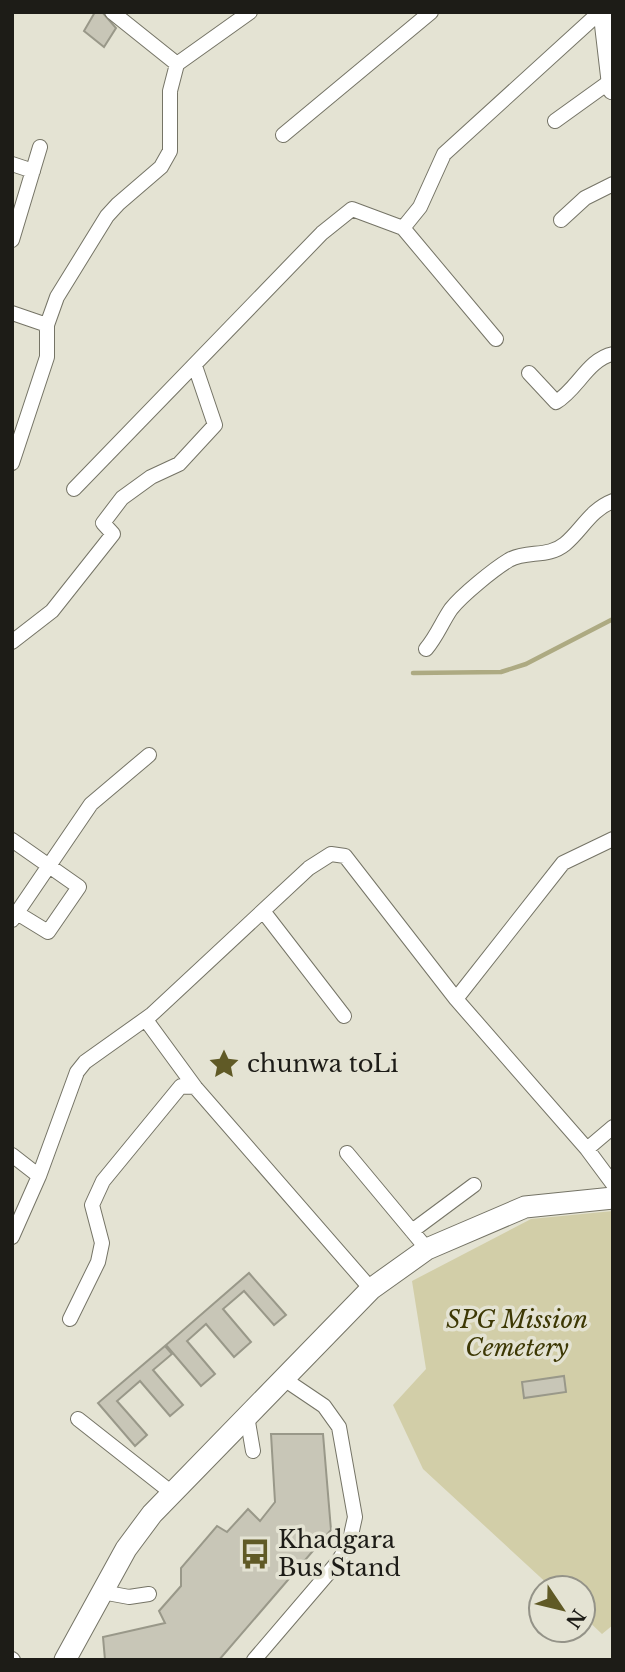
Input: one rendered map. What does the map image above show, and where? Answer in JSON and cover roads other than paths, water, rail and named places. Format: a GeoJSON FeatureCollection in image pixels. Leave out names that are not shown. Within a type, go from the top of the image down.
{"type":"FeatureCollection","features":[{"type":"Feature","properties":{"kind":"street"},"geometry":{"type":"LineString","coordinates":[[12,463],[47,357],[47,325],[57,297],[107,216],[161,167],[170,151],[170,91],[177,64],[250,12]]}},
{"type":"Feature","properties":{"kind":"street"},"geometry":{"type":"LineString","coordinates":[[283,135],[431,12]]}},
{"type":"Feature","properties":{"kind":"street"},"geometry":{"type":"LineString","coordinates":[[555,121],[612,84],[602,12]]}},
{"type":"Feature","properties":{"kind":"street"},"geometry":{"type":"LineString","coordinates":[[403,228],[421,207],[444,154],[602,12]]}},
{"type":"Feature","properties":{"kind":"street"},"geometry":{"type":"LineString","coordinates":[[611,12],[613,30]]}},
{"type":"Feature","properties":{"kind":"street"},"geometry":{"type":"LineString","coordinates":[[113,13],[177,64]]}},
{"type":"Feature","properties":{"kind":"street"},"geometry":{"type":"LineString","coordinates":[[12,240],[40,147]]}},
{"type":"Feature","properties":{"kind":"street"},"geometry":{"type":"LineString","coordinates":[[12,164],[33,170]]}},
{"type":"Feature","properties":{"kind":"street"},"geometry":{"type":"LineString","coordinates":[[561,220],[585,198],[613,184]]}},
{"type":"Feature","properties":{"kind":"street"},"geometry":{"type":"LineString","coordinates":[[74,489],[322,233],[352,209],[403,228],[496,339]]}},
{"type":"Feature","properties":{"kind":"street"},"geometry":{"type":"LineString","coordinates":[[12,313],[47,325]]}},
{"type":"Feature","properties":{"kind":"street"},"geometry":{"type":"LineString","coordinates":[[529,373],[556,402],[566,396],[595,363],[613,354]]}},
{"type":"Feature","properties":{"kind":"street"},"geometry":{"type":"LineString","coordinates":[[12,642],[52,611],[113,534],[103,523],[122,498],[151,477],[179,464],[215,425],[195,366]]}},
{"type":"Feature","properties":{"kind":"street"},"geometry":{"type":"LineString","coordinates":[[426,649],[443,628],[453,606],[509,561],[520,556],[553,552],[566,543],[597,510],[613,501]]}},
{"type":"Feature","properties":{"kind":"street"},"geometry":{"type":"LineString","coordinates":[[12,840],[50,866],[79,887],[48,932],[14,916],[50,866],[91,804],[149,755]]}},
{"type":"Feature","properties":{"kind":"street"},"geometry":{"type":"LineString","coordinates":[[456,999],[563,863],[613,839]]}},
{"type":"Feature","properties":{"kind":"street"},"geometry":{"type":"LineString","coordinates":[[12,1237],[39,1176],[76,1072],[91,1057],[146,1020],[320,858],[331,854],[345,856],[456,999],[587,1149],[613,1184]]}},
{"type":"Feature","properties":{"kind":"street"},"geometry":{"type":"LineString","coordinates":[[263,911],[344,1016]]}},
{"type":"Feature","properties":{"kind":"street"},"geometry":{"type":"LineString","coordinates":[[146,1020],[195,1087],[371,1290]]}},
{"type":"Feature","properties":{"kind":"street"},"geometry":{"type":"LineString","coordinates":[[69,1319],[98,1262],[102,1243],[92,1205],[103,1181],[181,1086],[195,1087]]}},
{"type":"Feature","properties":{"kind":"street"},"geometry":{"type":"LineString","coordinates":[[587,1149],[613,1127]]}},
{"type":"Feature","properties":{"kind":"street"},"geometry":{"type":"LineString","coordinates":[[347,1153],[427,1249]]}},
{"type":"Feature","properties":{"kind":"street"},"geometry":{"type":"LineString","coordinates":[[12,1154],[39,1176]]}},
{"type":"Feature","properties":{"kind":"street"},"geometry":{"type":"LineString","coordinates":[[412,1231],[474,1185]]}},
{"type":"Feature","properties":{"kind":"street"},"geometry":{"type":"LineString","coordinates":[[65,1660],[126,1549],[172,1493],[371,1290],[427,1249],[525,1207],[613,1198]]}},
{"type":"Feature","properties":{"kind":"street"},"geometry":{"type":"LineString","coordinates":[[254,1660],[337,1563],[349,1544],[355,1517],[339,1427],[324,1406],[284,1378]]}},
{"type":"Feature","properties":{"kind":"street"},"geometry":{"type":"LineString","coordinates":[[247,1416],[253,1451]]}},
{"type":"Feature","properties":{"kind":"street"},"geometry":{"type":"LineString","coordinates":[[78,1419],[172,1493]]}},
{"type":"Feature","properties":{"kind":"street"},"geometry":{"type":"LineString","coordinates":[[102,1592],[129,1597],[149,1594]]}},
{"type":"Feature","properties":{"kind":"waterway"},"geometry":{"type":"LineString","coordinates":[[413,673],[501,672],[526,664],[613,619]]}},
{"type":"Feature","properties":{"kind":"place","name":"chunwa toLi"},"geometry":{"type":"Point","coordinates":[224,1064]}},
{"type":"Feature","properties":{"kind":"place","name":"Khadgara Bus Stand"},"geometry":{"type":"Point","coordinates":[255,1554]}},
{"type":"Feature","properties":{"kind":"park label","name":"SPG Mission Cemetery"},"geometry":{"type":"Point","coordinates":[517,1334]}}]}
